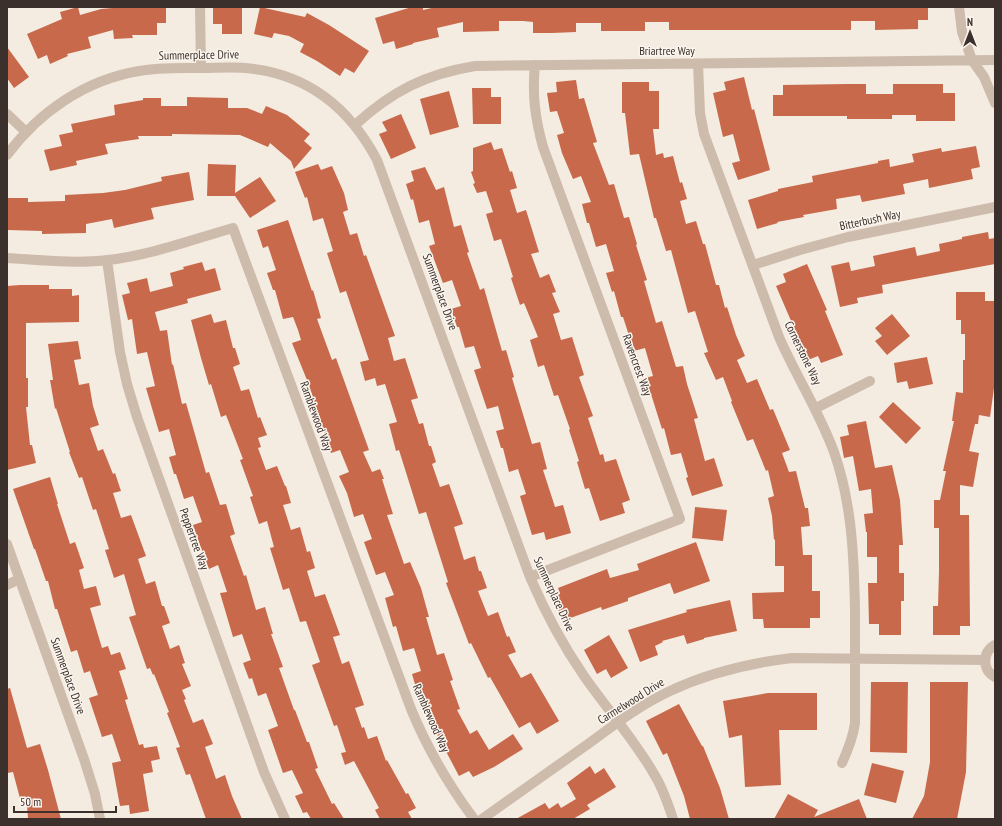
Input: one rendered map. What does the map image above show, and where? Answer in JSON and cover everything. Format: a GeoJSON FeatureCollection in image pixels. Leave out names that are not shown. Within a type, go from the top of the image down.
{"type":"FeatureCollection","features":[{"type":"Feature","properties":{"kind":"street"},"geometry":{"type":"LineString","coordinates":[[200,7],[201,68]]}},
{"type":"Feature","properties":{"kind":"street"},"geometry":{"type":"LineString","coordinates":[[959,7],[962,32],[972,60],[984,77],[995,103]]}},
{"type":"Feature","properties":{"kind":"street","name":"Briartree Way"},"geometry":{"type":"LineString","coordinates":[[355,125],[371,110],[406,87],[435,75],[455,69],[475,66],[995,60]]}},
{"type":"Feature","properties":{"kind":"street","name":"Cornerstone Way"},"geometry":{"type":"LineString","coordinates":[[698,64],[700,113],[704,134],[787,355],[816,408],[834,454],[845,492],[850,519],[854,559],[856,658],[855,723],[849,747],[842,763]]}},
{"type":"Feature","properties":{"kind":"street","name":"Ravencrest Way"},"geometry":{"type":"LineString","coordinates":[[530,577],[680,520],[543,147],[537,126],[534,103],[535,65]]}},
{"type":"Feature","properties":{"kind":"street","name":"Summerplace Drive"},"geometry":{"type":"LineString","coordinates":[[7,155],[26,132],[42,116],[78,92],[117,76],[159,68],[245,68],[266,71],[288,77],[307,86],[326,97],[343,111],[367,141],[377,160],[530,577],[542,605],[562,643],[641,753],[655,775],[673,819]]}},
{"type":"Feature","properties":{"kind":"street"},"geometry":{"type":"LineString","coordinates":[[7,114],[26,132]]}},
{"type":"Feature","properties":{"kind":"street","name":"Bitterbush Way"},"geometry":{"type":"LineString","coordinates":[[753,265],[848,237],[995,207]]}},
{"type":"Feature","properties":{"kind":"street","name":"Ramblewood Way"},"geometry":{"type":"LineString","coordinates":[[7,258],[79,262],[107,260],[143,254],[233,228],[416,721],[434,758],[454,792],[474,819]]}},
{"type":"Feature","properties":{"kind":"street","name":"Peppertree Way"},"geometry":{"type":"LineString","coordinates":[[107,260],[120,352],[127,384],[137,417],[264,772],[285,819]]}},
{"type":"Feature","properties":{"kind":"street"},"geometry":{"type":"LineString","coordinates":[[816,408],[870,381]]}},
{"type":"Feature","properties":{"kind":"street","name":"Summerplace Drive"},"geometry":{"type":"LineString","coordinates":[[7,544],[84,759],[95,794],[100,819]]}},
{"type":"Feature","properties":{"kind":"street"},"geometry":{"type":"LineString","coordinates":[[7,585],[20,579]]}},
{"type":"Feature","properties":{"kind":"street"},"geometry":{"type":"LineString","coordinates":[[995,645],[989,650],[985,660],[988,671],[995,677]]}},
{"type":"Feature","properties":{"kind":"street","name":"Carmelwood Drive"},"geometry":{"type":"LineString","coordinates":[[482,819],[639,708],[669,692],[702,678],[734,668],[792,658],[985,660]]}},
{"type":"Feature","properties":{"kind":"building"},"geometry":{"type":"Polygon","coordinates":[[[78,7],[80,15],[101,9],[124,7],[166,7],[166,23],[157,23],[157,35],[132,35],[133,38],[114,39],[113,30],[88,37],[91,48],[67,54],[68,56],[50,64],[47,55],[38,59],[27,34],[62,19],[60,12],[78,7]]]}},
{"type":"Feature","properties":{"kind":"building"},"geometry":{"type":"Polygon","coordinates":[[[213,7],[242,7],[242,34],[222,34],[222,24],[213,24],[213,7]]]}},
{"type":"Feature","properties":{"kind":"building"},"geometry":{"type":"Polygon","coordinates":[[[260,7],[305,17],[307,13],[329,25],[369,51],[354,73],[345,68],[340,76],[300,52],[304,44],[289,36],[274,33],[272,38],[254,34],[260,7]]]}},
{"type":"Feature","properties":{"kind":"building"},"geometry":{"type":"Polygon","coordinates":[[[412,7],[423,7],[423,10],[436,7],[928,7],[928,20],[918,20],[918,29],[875,30],[875,21],[851,21],[851,30],[669,30],[669,22],[645,22],[645,31],[601,31],[601,23],[576,23],[576,32],[552,33],[533,33],[533,22],[523,21],[499,21],[499,31],[463,32],[463,22],[437,28],[439,37],[413,43],[396,49],[394,41],[383,44],[375,18],[412,7]]]}},
{"type":"Feature","properties":{"kind":"building"},"geometry":{"type":"Polygon","coordinates":[[[7,47],[29,77],[14,88],[7,78],[7,47]]]}},
{"type":"Feature","properties":{"kind":"building"},"geometry":{"type":"Polygon","coordinates":[[[744,77],[770,170],[738,180],[732,163],[740,161],[733,134],[723,137],[713,93],[726,90],[724,82],[744,77]]]}},
{"type":"Feature","properties":{"kind":"building"},"geometry":{"type":"Polygon","coordinates":[[[576,80],[579,99],[584,98],[597,142],[593,143],[609,185],[614,184],[624,218],[629,217],[647,280],[644,281],[656,323],[662,321],[676,367],[683,366],[698,418],[694,419],[705,461],[714,458],[723,486],[692,496],[686,478],[688,477],[681,453],[671,455],[664,428],[662,429],[651,394],[650,395],[645,378],[653,376],[645,348],[634,351],[623,317],[621,317],[614,291],[612,292],[606,273],[614,271],[606,244],[596,247],[582,204],[591,202],[581,176],[573,179],[562,153],[557,135],[564,133],[557,111],[550,112],[547,93],[557,92],[556,82],[576,80]]]}},
{"type":"Feature","properties":{"kind":"building"},"geometry":{"type":"Polygon","coordinates":[[[622,82],[649,82],[649,91],[659,91],[659,129],[653,129],[656,155],[663,153],[664,158],[673,156],[680,183],[682,182],[687,199],[680,201],[686,224],[696,221],[703,244],[705,244],[716,285],[719,285],[725,308],[727,307],[736,335],[745,356],[737,360],[747,383],[757,379],[770,410],[773,409],[790,450],[782,453],[789,472],[796,471],[805,508],[808,508],[810,526],[801,527],[803,555],[812,555],[812,591],[820,591],[820,618],[810,618],[810,628],[764,628],[763,619],[753,619],[752,593],[784,592],[784,566],[775,566],[775,539],[774,540],[772,516],[768,498],[774,496],[768,470],[766,471],[753,439],[747,441],[731,402],[732,401],[723,377],[716,380],[704,353],[708,352],[695,311],[688,313],[671,250],[666,251],[656,218],[654,218],[639,154],[630,155],[625,113],[622,113],[622,82]]]}},
{"type":"Feature","properties":{"kind":"building"},"geometry":{"type":"Polygon","coordinates":[[[866,84],[866,94],[893,94],[893,84],[943,84],[943,93],[955,93],[955,121],[916,121],[916,115],[892,115],[892,119],[847,119],[847,116],[773,116],[773,95],[783,95],[783,85],[866,84]]]}},
{"type":"Feature","properties":{"kind":"building"},"geometry":{"type":"Polygon","coordinates":[[[472,88],[491,88],[491,97],[501,97],[501,124],[473,124],[472,88]]]}},
{"type":"Feature","properties":{"kind":"building"},"geometry":{"type":"Polygon","coordinates":[[[449,91],[459,127],[430,135],[420,99],[449,91]]]}},
{"type":"Feature","properties":{"kind":"building"},"geometry":{"type":"Polygon","coordinates":[[[187,97],[228,98],[228,108],[247,108],[262,114],[266,106],[287,115],[310,134],[304,141],[312,148],[294,169],[291,161],[270,143],[268,147],[240,135],[172,134],[172,136],[138,136],[139,139],[105,144],[108,154],[76,161],[77,165],[50,171],[44,150],[62,146],[59,135],[73,132],[71,124],[115,115],[114,105],[143,100],[143,98],[161,98],[161,106],[187,106],[187,97]]]}},
{"type":"Feature","properties":{"kind":"building"},"geometry":{"type":"Polygon","coordinates":[[[401,114],[416,148],[391,159],[379,134],[387,131],[382,122],[401,114]]]}},
{"type":"Feature","properties":{"kind":"building"},"geometry":{"type":"Polygon","coordinates":[[[491,142],[494,150],[502,148],[510,172],[512,171],[517,188],[510,190],[517,213],[526,210],[539,252],[531,254],[540,278],[549,274],[556,292],[552,293],[560,312],[553,314],[561,340],[572,337],[584,375],[579,377],[593,416],[588,418],[600,455],[603,454],[605,462],[616,459],[630,500],[622,503],[625,513],[600,521],[589,488],[585,489],[577,462],[579,461],[569,430],[570,429],[558,395],[554,396],[544,365],[538,367],[530,340],[538,337],[524,303],[520,305],[501,239],[494,241],[486,214],[493,212],[486,191],[477,193],[473,184],[475,183],[471,172],[473,171],[473,148],[491,142]]]}},
{"type":"Feature","properties":{"kind":"building"},"geometry":{"type":"Polygon","coordinates":[[[976,146],[980,167],[971,169],[973,179],[929,188],[928,179],[903,184],[905,194],[862,202],[860,195],[836,199],[837,209],[803,215],[804,217],[777,222],[778,223],[757,229],[748,200],[778,191],[778,189],[813,182],[812,176],[878,163],[878,161],[889,159],[890,167],[914,162],[912,154],[941,148],[942,152],[976,146]]]}},
{"type":"Feature","properties":{"kind":"building"},"geometry":{"type":"Polygon","coordinates":[[[208,164],[236,165],[235,193],[260,177],[276,201],[250,218],[235,196],[207,196],[208,164]]]}},
{"type":"Feature","properties":{"kind":"building"},"geometry":{"type":"Polygon","coordinates":[[[318,164],[321,170],[332,166],[344,193],[348,210],[343,212],[350,235],[357,233],[364,256],[366,255],[395,336],[388,338],[394,361],[405,358],[418,398],[411,400],[419,424],[423,423],[429,446],[431,446],[436,462],[432,464],[440,487],[449,484],[463,524],[454,527],[464,560],[475,556],[479,571],[481,571],[487,588],[478,591],[488,616],[498,612],[507,637],[509,636],[516,652],[508,655],[521,678],[531,673],[559,721],[537,734],[530,722],[519,728],[490,677],[488,678],[471,643],[469,644],[446,583],[448,582],[426,512],[419,514],[399,450],[396,451],[389,424],[397,422],[385,384],[377,386],[375,378],[365,381],[360,362],[369,360],[346,291],[340,293],[327,253],[333,251],[323,218],[313,221],[307,197],[305,198],[295,172],[318,164]]]}},
{"type":"Feature","properties":{"kind":"building"},"geometry":{"type":"Polygon","coordinates":[[[425,167],[436,190],[444,187],[454,227],[461,225],[469,252],[467,253],[480,290],[484,288],[502,351],[506,350],[514,377],[512,378],[532,444],[540,442],[547,469],[543,470],[555,507],[563,505],[571,533],[546,540],[544,532],[532,535],[520,496],[526,494],[518,469],[509,472],[503,448],[501,448],[496,431],[504,429],[498,406],[487,409],[474,370],[481,368],[474,346],[465,348],[459,327],[457,327],[451,309],[461,306],[452,280],[443,283],[429,246],[435,244],[429,220],[419,223],[413,199],[411,200],[406,184],[414,181],[411,171],[425,167]]]}},
{"type":"Feature","properties":{"kind":"building"},"geometry":{"type":"Polygon","coordinates":[[[189,172],[194,200],[151,208],[154,219],[114,228],[112,219],[86,224],[86,233],[42,234],[42,231],[8,230],[7,198],[28,198],[28,202],[65,201],[65,195],[125,190],[162,181],[161,177],[189,172]]]}},
{"type":"Feature","properties":{"kind":"building"},"geometry":{"type":"Polygon","coordinates":[[[288,220],[312,291],[313,290],[321,318],[317,319],[332,360],[336,358],[369,450],[363,452],[372,472],[380,469],[384,479],[382,479],[393,514],[387,515],[404,564],[410,562],[421,588],[429,617],[426,617],[437,655],[444,653],[453,680],[450,681],[460,709],[457,710],[470,734],[477,730],[489,750],[513,734],[523,749],[494,767],[473,777],[469,771],[459,776],[431,723],[419,690],[417,691],[412,674],[421,671],[414,648],[403,651],[396,626],[393,627],[385,598],[394,595],[385,572],[376,575],[364,542],[372,539],[363,514],[354,517],[347,493],[339,476],[349,472],[340,450],[331,453],[309,385],[292,343],[301,340],[298,330],[293,317],[283,319],[275,290],[273,290],[267,273],[276,270],[268,246],[263,248],[257,230],[288,220]]]}},
{"type":"Feature","properties":{"kind":"building"},"geometry":{"type":"Polygon","coordinates":[[[988,232],[989,239],[995,238],[995,264],[882,285],[883,293],[857,298],[858,303],[840,307],[831,266],[849,262],[851,271],[875,266],[873,256],[915,247],[917,256],[940,251],[939,244],[962,239],[962,237],[988,232]]]}},
{"type":"Feature","properties":{"kind":"building"},"geometry":{"type":"Polygon","coordinates":[[[202,262],[205,271],[215,268],[221,290],[187,299],[188,303],[155,312],[160,331],[167,330],[172,365],[173,364],[182,404],[186,403],[206,473],[209,472],[220,505],[226,504],[235,534],[230,536],[244,576],[246,575],[256,610],[265,607],[273,634],[271,634],[283,667],[279,668],[294,710],[307,742],[309,742],[318,768],[315,769],[332,804],[334,803],[344,819],[311,819],[307,812],[303,813],[295,796],[303,793],[292,770],[283,773],[268,730],[278,726],[266,693],[258,696],[252,678],[249,679],[243,663],[251,660],[242,634],[233,637],[220,593],[227,592],[218,565],[209,569],[200,545],[193,525],[202,522],[193,496],[184,499],[176,474],[174,474],[169,457],[176,455],[169,429],[159,432],[146,388],[155,386],[147,352],[137,354],[132,319],[128,320],[122,295],[130,293],[127,283],[147,278],[150,292],[173,286],[170,273],[184,269],[183,267],[202,262]]]}},
{"type":"Feature","properties":{"kind":"building"},"geometry":{"type":"Polygon","coordinates":[[[807,264],[827,310],[825,311],[843,355],[821,363],[818,356],[808,360],[776,286],[786,282],[783,274],[807,264]]]}},
{"type":"Feature","properties":{"kind":"building"},"geometry":{"type":"Polygon","coordinates":[[[49,285],[49,289],[72,289],[72,296],[79,295],[79,322],[26,323],[26,378],[28,378],[28,407],[26,407],[30,445],[32,445],[36,463],[7,470],[7,286],[49,285]]]}},
{"type":"Feature","properties":{"kind":"building"},"geometry":{"type":"Polygon","coordinates":[[[956,292],[985,292],[985,301],[995,301],[994,388],[990,417],[979,415],[978,424],[975,424],[969,451],[979,453],[973,487],[960,485],[960,515],[969,515],[970,626],[960,626],[960,635],[933,635],[933,606],[938,606],[939,572],[939,528],[934,528],[934,500],[940,500],[946,471],[943,471],[954,421],[952,421],[956,392],[963,393],[965,334],[961,334],[961,320],[956,320],[956,292]]]}},
{"type":"Feature","properties":{"kind":"building"},"geometry":{"type":"Polygon","coordinates":[[[211,314],[214,323],[226,320],[233,348],[235,348],[240,364],[233,367],[241,391],[249,389],[258,418],[260,417],[267,435],[258,438],[261,447],[258,448],[266,470],[277,466],[286,486],[291,503],[283,505],[291,530],[300,527],[307,552],[310,551],[315,568],[307,571],[315,597],[325,594],[340,635],[333,637],[342,664],[349,661],[364,705],[355,708],[362,728],[364,727],[368,739],[377,736],[386,761],[387,760],[406,794],[408,793],[416,808],[408,812],[412,819],[380,819],[375,810],[379,808],[354,761],[345,765],[341,753],[346,752],[337,725],[334,726],[312,665],[320,662],[306,621],[300,622],[289,588],[283,590],[270,548],[274,547],[267,521],[259,524],[250,497],[253,496],[240,460],[243,459],[226,415],[221,417],[211,384],[209,385],[191,320],[211,314]]]}},
{"type":"Feature","properties":{"kind":"building"},"geometry":{"type":"Polygon","coordinates":[[[892,314],[910,336],[887,355],[875,341],[882,336],[875,328],[892,314]]]}},
{"type":"Feature","properties":{"kind":"building"},"geometry":{"type":"Polygon","coordinates":[[[78,341],[81,359],[74,360],[79,385],[89,383],[93,406],[99,425],[90,428],[98,451],[103,449],[113,474],[115,473],[121,491],[113,493],[121,518],[131,515],[146,556],[138,559],[146,584],[155,581],[162,606],[164,606],[170,623],[162,626],[170,649],[179,645],[185,663],[182,664],[191,686],[182,690],[186,699],[184,700],[193,723],[203,719],[213,744],[205,747],[216,779],[225,775],[242,819],[206,819],[190,774],[186,775],[176,748],[180,747],[167,713],[169,712],[154,674],[153,675],[150,668],[147,669],[129,617],[136,615],[124,574],[114,578],[105,550],[109,549],[96,509],[93,510],[82,477],[79,478],[69,452],[56,408],[55,409],[50,380],[53,380],[48,344],[78,341]]]}},
{"type":"Feature","properties":{"kind":"building"},"geometry":{"type":"Polygon","coordinates":[[[927,357],[933,384],[909,389],[907,381],[897,383],[894,363],[927,357]]]}},
{"type":"Feature","properties":{"kind":"building"},"geometry":{"type":"Polygon","coordinates":[[[893,402],[921,428],[906,444],[879,417],[893,402]]]}},
{"type":"Feature","properties":{"kind":"building"},"geometry":{"type":"Polygon","coordinates":[[[866,421],[875,468],[892,465],[900,500],[903,545],[899,545],[899,573],[904,573],[904,601],[901,601],[901,635],[879,635],[879,624],[869,624],[868,583],[877,583],[877,557],[867,557],[867,532],[864,514],[873,513],[871,489],[859,491],[853,456],[844,458],[840,437],[849,435],[847,425],[866,421]]]}},
{"type":"Feature","properties":{"kind":"building"},"geometry":{"type":"Polygon","coordinates":[[[50,477],[70,544],[75,542],[84,568],[79,570],[84,589],[96,586],[101,605],[90,608],[102,648],[108,646],[111,655],[120,652],[126,669],[119,671],[128,699],[125,700],[139,745],[143,744],[144,748],[157,746],[160,759],[151,761],[153,772],[143,774],[149,811],[130,814],[129,805],[120,806],[112,763],[121,761],[112,734],[102,737],[89,698],[98,695],[90,671],[84,673],[77,650],[71,652],[57,609],[55,609],[48,581],[46,581],[13,489],[50,477]]]}},
{"type":"Feature","properties":{"kind":"building"},"geometry":{"type":"Polygon","coordinates":[[[695,507],[727,510],[723,541],[692,538],[695,507]]]}},
{"type":"Feature","properties":{"kind":"building"},"geometry":{"type":"Polygon","coordinates":[[[696,542],[710,581],[674,594],[670,583],[628,598],[628,601],[602,610],[601,607],[562,621],[554,597],[560,594],[558,588],[607,569],[610,578],[639,570],[637,564],[696,542]]]}},
{"type":"Feature","properties":{"kind":"building"},"geometry":{"type":"Polygon","coordinates":[[[730,600],[737,631],[704,638],[687,644],[684,635],[662,641],[663,642],[655,646],[658,655],[640,662],[628,630],[687,612],[686,610],[730,600]]]}},
{"type":"Feature","properties":{"kind":"building"},"geometry":{"type":"Polygon","coordinates":[[[609,635],[628,668],[611,678],[606,669],[597,674],[584,650],[609,635]]]}},
{"type":"Feature","properties":{"kind":"building"},"geometry":{"type":"Polygon","coordinates":[[[871,682],[908,682],[907,753],[870,752],[871,682]]]}},
{"type":"Feature","properties":{"kind":"building"},"geometry":{"type":"Polygon","coordinates":[[[930,682],[968,682],[966,772],[957,819],[912,819],[924,796],[930,762],[930,682]]]}},
{"type":"Feature","properties":{"kind":"building"},"geometry":{"type":"Polygon","coordinates":[[[10,688],[27,748],[40,744],[61,819],[28,819],[27,805],[22,806],[13,772],[7,773],[7,689],[10,688]]]}},
{"type":"Feature","properties":{"kind":"building"},"geometry":{"type":"Polygon","coordinates":[[[768,693],[817,693],[817,730],[779,730],[781,785],[745,787],[742,735],[729,738],[723,701],[768,693]]]}},
{"type":"Feature","properties":{"kind":"building"},"geometry":{"type":"Polygon","coordinates":[[[679,704],[703,746],[720,788],[729,819],[690,819],[684,796],[667,753],[663,755],[646,721],[679,704]]]}},
{"type":"Feature","properties":{"kind":"building"},"geometry":{"type":"Polygon","coordinates":[[[872,763],[904,771],[896,803],[864,795],[872,763]]]}},
{"type":"Feature","properties":{"kind":"building"},"geometry":{"type":"Polygon","coordinates":[[[590,766],[595,774],[604,768],[616,787],[587,805],[590,809],[573,819],[516,819],[545,803],[549,809],[558,803],[561,808],[576,799],[567,783],[590,766]]]}},
{"type":"Feature","properties":{"kind":"building"},"geometry":{"type":"Polygon","coordinates":[[[788,794],[818,810],[814,817],[859,799],[867,819],[774,819],[788,794]]]}}]}
